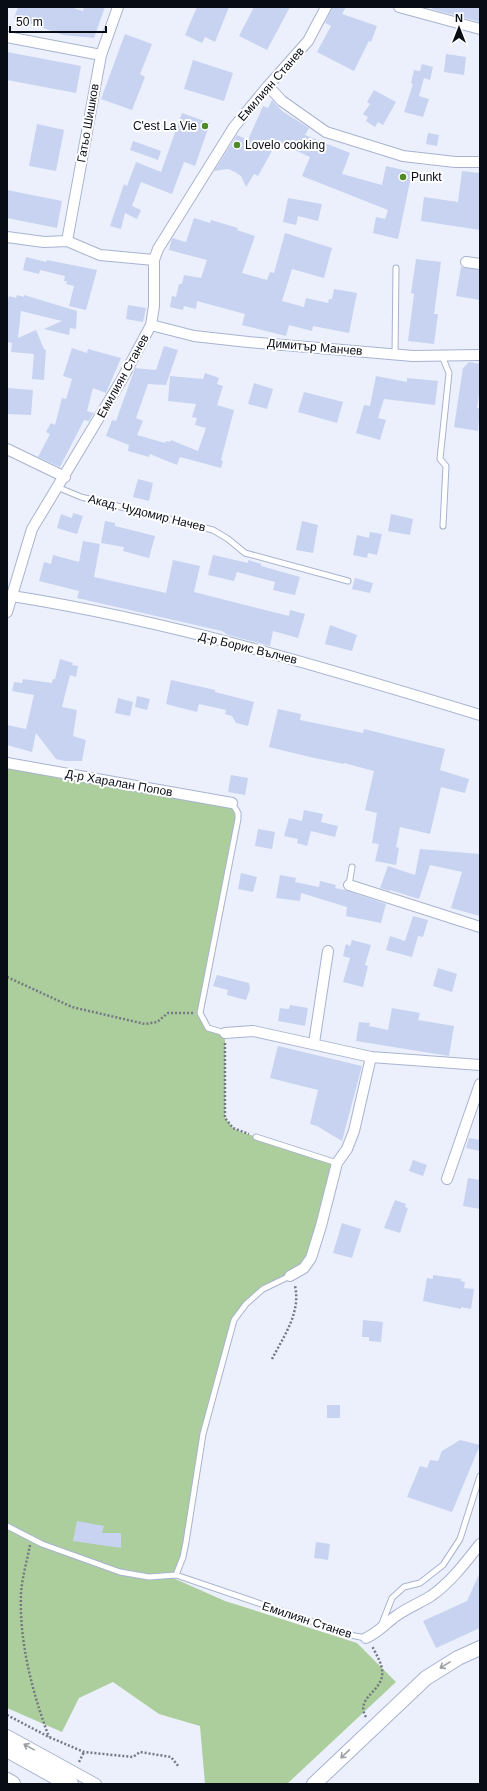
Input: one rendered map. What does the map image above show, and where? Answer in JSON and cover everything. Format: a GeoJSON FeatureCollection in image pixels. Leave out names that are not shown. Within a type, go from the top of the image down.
{"type":"FeatureCollection","features":[{"type":"Feature","properties":{"kind":"highway"},"geometry":{"type":"LineString","coordinates":[[7,1749],[29,1761],[74,1775]]}},
{"type":"Feature","properties":{"kind":"highway"},"geometry":{"type":"LineString","coordinates":[[7,1781],[12,1784]]}},
{"type":"Feature","properties":{"kind":"main road"},"geometry":{"type":"LineString","coordinates":[[314,1784],[426,1678],[458,1658],[480,1648]]}},
{"type":"Feature","properties":{"kind":"street","name":"Гатьо Шишков"},"geometry":{"type":"LineString","coordinates":[[67,241],[101,55],[118,7]]}},
{"type":"Feature","properties":{"kind":"street","name":"Емилиян Станев"},"geometry":{"type":"LineString","coordinates":[[7,612],[32,529],[122,381],[151,325],[154,306],[154,260],[163,240],[234,128],[268,86],[308,41],[326,7]]}},
{"type":"Feature","properties":{"kind":"street"},"geometry":{"type":"LineString","coordinates":[[399,7],[480,29]]}},
{"type":"Feature","properties":{"kind":"street"},"geometry":{"type":"LineString","coordinates":[[7,37],[101,55]]}},
{"type":"Feature","properties":{"kind":"street"},"geometry":{"type":"LineString","coordinates":[[268,86],[282,101],[326,132],[403,156],[455,162],[480,162]]}},
{"type":"Feature","properties":{"kind":"street"},"geometry":{"type":"LineString","coordinates":[[7,237],[44,242],[67,241],[100,255],[154,260]]}},
{"type":"Feature","properties":{"kind":"street"},"geometry":{"type":"LineString","coordinates":[[466,262],[480,264]]}},
{"type":"Feature","properties":{"kind":"street","name":"Димитър Манчев"},"geometry":{"type":"LineString","coordinates":[[151,325],[194,336],[395,355],[480,355]]}},
{"type":"Feature","properties":{"kind":"street"},"geometry":{"type":"LineString","coordinates":[[7,449],[64,476]]}},
{"type":"Feature","properties":{"kind":"street","name":"Д-р Борис Вълчев"},"geometry":{"type":"LineString","coordinates":[[12,596],[85,608],[262,651],[480,715]]}},
{"type":"Feature","properties":{"kind":"street","name":"Д-р Харалан Попов"},"geometry":{"type":"LineString","coordinates":[[7,763],[232,803]]}},
{"type":"Feature","properties":{"kind":"street"},"geometry":{"type":"LineString","coordinates":[[349,885],[480,927]]}},
{"type":"Feature","properties":{"kind":"street"},"geometry":{"type":"LineString","coordinates":[[314,1043],[328,951]]}},
{"type":"Feature","properties":{"kind":"street"},"geometry":{"type":"LineString","coordinates":[[225,1032],[253,1031],[314,1043],[371,1057],[480,1066]]}},
{"type":"Feature","properties":{"kind":"street"},"geometry":{"type":"LineString","coordinates":[[290,1276],[304,1268],[311,1258],[321,1226],[336,1163],[347,1149],[354,1131],[371,1057]]}},
{"type":"Feature","properties":{"kind":"street"},"geometry":{"type":"LineString","coordinates":[[447,1179],[480,1084]]}},
{"type":"Feature","properties":{"kind":"street","name":"Емилиян Станев"},"geometry":{"type":"LineString","coordinates":[[366,1638],[374,1634],[400,1613],[431,1595],[447,1583],[480,1544]]}},
{"type":"Feature","properties":{"kind":"street"},"geometry":{"type":"LineString","coordinates":[[7,1735],[74,1775],[96,1784]]}},
{"type":"Feature","properties":{"kind":"lane"},"geometry":{"type":"LineString","coordinates":[[395,355],[396,268]]}},
{"type":"Feature","properties":{"kind":"lane"},"geometry":{"type":"LineString","coordinates":[[442,356],[449,373],[440,459],[446,466],[443,526]]}},
{"type":"Feature","properties":{"kind":"lane","name":"Акад. Чудомир Начев"},"geometry":{"type":"LineString","coordinates":[[57,487],[81,497],[213,530],[228,539],[244,553],[348,581]]}},
{"type":"Feature","properties":{"kind":"lane"},"geometry":{"type":"LineString","coordinates":[[225,1032],[208,1028],[200,1013],[238,819],[238,813],[232,803]]}},
{"type":"Feature","properties":{"kind":"lane"},"geometry":{"type":"LineString","coordinates":[[349,885],[352,867]]}},
{"type":"Feature","properties":{"kind":"lane"},"geometry":{"type":"LineString","coordinates":[[256,1137],[336,1163]]}},
{"type":"Feature","properties":{"kind":"lane"},"geometry":{"type":"LineString","coordinates":[[7,1526],[31,1538],[120,1572],[149,1577],[176,1575],[183,1557],[186,1542],[203,1434],[234,1320],[246,1304],[263,1289],[290,1276]]}},
{"type":"Feature","properties":{"kind":"lane"},"geometry":{"type":"LineString","coordinates":[[380,1628],[392,1598],[404,1587],[420,1583],[443,1565],[460,1539],[480,1476]]}},
{"type":"Feature","properties":{"kind":"lane","name":"Емилиян Станев"},"geometry":{"type":"LineString","coordinates":[[176,1575],[355,1636],[366,1638]]}},
{"type":"Feature","properties":{"kind":"path"},"geometry":{"type":"LineString","coordinates":[[7,977],[72,1007],[145,1024],[157,1022],[168,1013],[200,1013]]}},
{"type":"Feature","properties":{"kind":"path"},"geometry":{"type":"LineString","coordinates":[[225,1032],[226,1118],[233,1128],[256,1137]]}},
{"type":"Feature","properties":{"kind":"path"},"geometry":{"type":"LineString","coordinates":[[272,1358],[288,1329],[296,1308],[296,1287],[290,1276]]}},
{"type":"Feature","properties":{"kind":"path"},"geometry":{"type":"LineString","coordinates":[[31,1538],[21,1593],[24,1643],[39,1710],[49,1737]]}},
{"type":"Feature","properties":{"kind":"path"},"geometry":{"type":"LineString","coordinates":[[366,1638],[372,1646],[382,1668],[383,1675],[378,1685],[364,1702],[362,1708],[364,1715],[373,1727]]}},
{"type":"Feature","properties":{"kind":"path"},"geometry":{"type":"LineString","coordinates":[[7,1715],[49,1737],[84,1752],[133,1757],[140,1752],[171,1757],[179,1767]]}},
{"type":"Feature","properties":{"kind":"path"},"geometry":{"type":"LineString","coordinates":[[74,1775],[84,1752]]}},
{"type":"Feature","properties":{"kind":"green space"},"geometry":{"type":"Polygon","coordinates":[[[7,763],[232,803],[238,813],[200,1013],[206,1025],[225,1033],[225,1118],[233,1128],[241,1132],[337,1163],[304,1268],[263,1289],[234,1320],[203,1434],[186,1542],[173,1578],[225,1601],[357,1643],[396,1682],[287,1784],[205,1784],[200,1726],[159,1714],[113,1682],[79,1698],[62,1732],[7,1708],[7,763]]]}},
{"type":"Feature","properties":{"kind":"building"},"geometry":{"type":"Polygon","coordinates":[[[18,7],[70,7],[83,11],[84,7],[105,7],[94,38],[63,35],[14,18],[18,7]]]}},
{"type":"Feature","properties":{"kind":"building"},"geometry":{"type":"Polygon","coordinates":[[[197,7],[229,7],[215,42],[205,37],[202,43],[185,35],[197,7]]]}},
{"type":"Feature","properties":{"kind":"building"},"geometry":{"type":"Polygon","coordinates":[[[254,7],[290,7],[267,50],[239,36],[254,7]]]}},
{"type":"Feature","properties":{"kind":"building"},"geometry":{"type":"Polygon","coordinates":[[[332,7],[346,7],[342,14],[377,26],[371,42],[369,41],[354,71],[317,52],[331,26],[325,23],[332,7]]]}},
{"type":"Feature","properties":{"kind":"building"},"geometry":{"type":"Polygon","coordinates":[[[432,7],[480,7],[480,22],[432,9],[432,7]]]}},
{"type":"Feature","properties":{"kind":"building"},"geometry":{"type":"Polygon","coordinates":[[[125,34],[152,44],[140,74],[145,77],[132,110],[101,99],[125,34]]]}},
{"type":"Feature","properties":{"kind":"building"},"geometry":{"type":"Polygon","coordinates":[[[7,52],[81,66],[76,93],[7,80],[7,52]]]}},
{"type":"Feature","properties":{"kind":"building"},"geometry":{"type":"Polygon","coordinates":[[[446,54],[466,57],[464,75],[444,72],[446,54]]]}},
{"type":"Feature","properties":{"kind":"building"},"geometry":{"type":"Polygon","coordinates":[[[193,60],[233,73],[224,101],[184,89],[193,60]]]}},
{"type":"Feature","properties":{"kind":"building"},"geometry":{"type":"Polygon","coordinates":[[[422,64],[433,67],[430,80],[424,78],[419,96],[429,99],[423,117],[404,112],[413,84],[411,83],[414,70],[420,71],[422,64]]]}},
{"type":"Feature","properties":{"kind":"building"},"geometry":{"type":"Polygon","coordinates":[[[374,90],[396,102],[383,125],[378,122],[375,127],[366,121],[368,117],[363,114],[370,104],[367,102],[374,90]]]}},
{"type":"Feature","properties":{"kind":"building"},"geometry":{"type":"Polygon","coordinates":[[[272,100],[282,111],[309,128],[305,135],[350,153],[342,174],[382,185],[386,166],[412,172],[398,239],[373,233],[376,217],[385,219],[388,210],[302,176],[310,157],[277,142],[258,176],[254,174],[246,187],[241,176],[235,172],[228,169],[214,171],[237,135],[248,140],[263,106],[268,108],[272,100]]]}},
{"type":"Feature","properties":{"kind":"building"},"geometry":{"type":"Polygon","coordinates":[[[182,113],[210,123],[195,166],[184,162],[172,194],[141,182],[132,206],[141,210],[137,219],[125,213],[121,229],[110,226],[124,184],[127,186],[136,162],[161,172],[182,113]]]}},
{"type":"Feature","properties":{"kind":"building"},"geometry":{"type":"Polygon","coordinates":[[[37,124],[64,130],[56,171],[29,166],[37,124]]]}},
{"type":"Feature","properties":{"kind":"building"},"geometry":{"type":"Polygon","coordinates":[[[428,133],[439,135],[437,146],[426,144],[428,133]]]}},
{"type":"Feature","properties":{"kind":"building"},"geometry":{"type":"Polygon","coordinates":[[[133,141],[161,151],[158,160],[130,150],[133,141]]]}},
{"type":"Feature","properties":{"kind":"building"},"geometry":{"type":"Polygon","coordinates":[[[462,171],[480,173],[480,230],[421,221],[424,197],[458,202],[462,171]]]}},
{"type":"Feature","properties":{"kind":"building"},"geometry":{"type":"Polygon","coordinates":[[[7,190],[62,201],[57,228],[7,218],[7,190]]]}},
{"type":"Feature","properties":{"kind":"building"},"geometry":{"type":"Polygon","coordinates":[[[288,198],[322,204],[318,221],[298,216],[296,225],[283,222],[288,198]]]}},
{"type":"Feature","properties":{"kind":"building"},"geometry":{"type":"Polygon","coordinates":[[[194,218],[210,223],[211,220],[238,228],[237,230],[255,236],[242,273],[267,280],[270,272],[274,273],[285,233],[332,248],[324,278],[292,269],[282,301],[304,307],[306,298],[328,303],[329,299],[332,299],[334,289],[357,293],[349,333],[313,326],[312,331],[289,325],[286,336],[242,325],[245,314],[197,301],[196,309],[184,306],[183,310],[170,307],[172,296],[176,297],[179,284],[182,284],[184,275],[201,278],[207,260],[169,250],[172,238],[186,242],[194,218]]]}},
{"type":"Feature","properties":{"kind":"building"},"geometry":{"type":"Polygon","coordinates":[[[26,257],[46,262],[47,260],[97,270],[86,310],[69,306],[74,286],[66,284],[67,281],[64,281],[65,276],[40,270],[39,274],[23,270],[26,257]]]}},
{"type":"Feature","properties":{"kind":"building"},"geometry":{"type":"Polygon","coordinates":[[[416,259],[441,262],[434,314],[438,314],[434,344],[408,341],[414,294],[411,293],[416,259]]]}},
{"type":"Feature","properties":{"kind":"building"},"geometry":{"type":"Polygon","coordinates":[[[461,267],[480,270],[480,300],[456,296],[461,267]]]}},
{"type":"Feature","properties":{"kind":"building"},"geometry":{"type":"Polygon","coordinates":[[[17,295],[24,297],[24,295],[77,311],[76,329],[70,328],[69,335],[44,329],[62,321],[21,311],[18,338],[36,330],[44,349],[46,350],[44,380],[32,379],[34,354],[11,352],[12,343],[7,342],[7,304],[9,296],[16,298],[17,295]]]}},
{"type":"Feature","properties":{"kind":"building"},"geometry":{"type":"Polygon","coordinates":[[[128,305],[146,308],[143,322],[126,319],[128,305]]]}},
{"type":"Feature","properties":{"kind":"building"},"geometry":{"type":"Polygon","coordinates":[[[164,346],[178,350],[166,385],[148,384],[136,418],[143,421],[137,435],[165,443],[166,441],[170,442],[171,440],[198,451],[206,428],[195,425],[197,418],[192,417],[196,404],[168,401],[170,376],[203,379],[205,373],[219,378],[217,384],[223,386],[217,405],[234,410],[221,460],[223,461],[221,468],[180,457],[177,465],[150,454],[149,457],[128,451],[129,445],[106,436],[112,420],[116,421],[135,368],[156,370],[164,346]]]}},
{"type":"Feature","properties":{"kind":"building"},"geometry":{"type":"Polygon","coordinates":[[[72,348],[87,353],[88,349],[121,358],[106,393],[93,388],[87,411],[94,413],[89,421],[84,420],[60,467],[38,457],[50,434],[46,432],[51,423],[55,425],[62,398],[66,399],[72,379],[63,376],[72,348]]]}},
{"type":"Feature","properties":{"kind":"building"},"geometry":{"type":"Polygon","coordinates":[[[469,362],[480,364],[480,387],[477,408],[480,408],[478,431],[454,427],[463,368],[469,362]]]}},
{"type":"Feature","properties":{"kind":"building"},"geometry":{"type":"Polygon","coordinates":[[[376,376],[407,382],[407,378],[438,381],[435,405],[384,399],[378,418],[386,420],[380,440],[356,433],[364,405],[370,406],[376,376]]]}},
{"type":"Feature","properties":{"kind":"building"},"geometry":{"type":"Polygon","coordinates":[[[254,383],[273,389],[267,409],[248,404],[254,383]]]}},
{"type":"Feature","properties":{"kind":"building"},"geometry":{"type":"Polygon","coordinates":[[[7,388],[33,390],[31,415],[7,414],[7,388]]]}},
{"type":"Feature","properties":{"kind":"building"},"geometry":{"type":"Polygon","coordinates":[[[304,392],[343,402],[337,423],[298,412],[304,392]]]}},
{"type":"Feature","properties":{"kind":"building"},"geometry":{"type":"Polygon","coordinates":[[[138,479],[153,483],[149,501],[133,497],[138,479]]]}},
{"type":"Feature","properties":{"kind":"building"},"geometry":{"type":"Polygon","coordinates":[[[73,513],[83,516],[77,534],[57,528],[61,514],[72,518],[73,513]]]}},
{"type":"Feature","properties":{"kind":"building"},"geometry":{"type":"Polygon","coordinates":[[[391,514],[413,519],[410,535],[388,531],[391,514]]]}},
{"type":"Feature","properties":{"kind":"building"},"geometry":{"type":"Polygon","coordinates":[[[105,521],[115,523],[115,526],[155,536],[149,558],[123,551],[124,547],[101,543],[105,521]]]}},
{"type":"Feature","properties":{"kind":"building"},"geometry":{"type":"Polygon","coordinates":[[[302,521],[318,525],[313,553],[296,550],[302,521]]]}},
{"type":"Feature","properties":{"kind":"building"},"geometry":{"type":"Polygon","coordinates":[[[370,532],[382,534],[377,555],[368,553],[367,558],[353,555],[357,535],[369,538],[370,532]]]}},
{"type":"Feature","properties":{"kind":"building"},"geometry":{"type":"Polygon","coordinates":[[[83,541],[100,544],[94,577],[166,593],[173,560],[200,566],[194,592],[289,616],[290,610],[305,614],[298,638],[273,631],[270,646],[228,635],[222,631],[77,598],[79,591],[39,581],[44,562],[51,564],[53,555],[79,562],[83,541]]]}},
{"type":"Feature","properties":{"kind":"building"},"geometry":{"type":"Polygon","coordinates":[[[213,555],[248,563],[248,560],[261,564],[261,566],[300,577],[295,595],[273,590],[275,582],[237,572],[234,581],[208,575],[213,555]]]}},
{"type":"Feature","properties":{"kind":"building"},"geometry":{"type":"Polygon","coordinates":[[[355,578],[373,583],[370,593],[352,589],[355,578]]]}},
{"type":"Feature","properties":{"kind":"building"},"geometry":{"type":"Polygon","coordinates":[[[330,625],[357,635],[352,651],[325,644],[330,625]]]}},
{"type":"Feature","properties":{"kind":"building"},"geometry":{"type":"Polygon","coordinates":[[[60,659],[73,663],[72,665],[78,666],[76,677],[70,675],[62,707],[77,710],[73,736],[86,740],[82,761],[65,761],[56,759],[36,733],[32,752],[7,745],[7,725],[26,729],[34,695],[12,691],[14,682],[22,683],[23,679],[52,683],[53,679],[55,679],[60,659]]]}},
{"type":"Feature","properties":{"kind":"building"},"geometry":{"type":"Polygon","coordinates":[[[171,680],[215,690],[215,692],[254,702],[248,726],[236,723],[232,716],[225,714],[226,710],[199,704],[197,712],[166,704],[171,680]]]}},
{"type":"Feature","properties":{"kind":"building"},"geometry":{"type":"Polygon","coordinates":[[[137,696],[150,699],[147,710],[135,707],[137,696]]]}},
{"type":"Feature","properties":{"kind":"building"},"geometry":{"type":"Polygon","coordinates":[[[118,698],[133,702],[130,716],[115,713],[118,698]]]}},
{"type":"Feature","properties":{"kind":"building"},"geometry":{"type":"Polygon","coordinates":[[[278,709],[301,714],[300,720],[363,733],[364,729],[445,749],[440,770],[469,779],[465,793],[441,787],[430,834],[400,827],[396,847],[399,848],[396,865],[375,861],[379,844],[372,843],[377,813],[365,810],[374,771],[269,747],[278,709]]]}},
{"type":"Feature","properties":{"kind":"building"},"geometry":{"type":"Polygon","coordinates":[[[231,775],[248,778],[245,795],[228,792],[231,775]]]}},
{"type":"Feature","properties":{"kind":"building"},"geometry":{"type":"Polygon","coordinates":[[[304,810],[323,814],[321,822],[338,826],[335,837],[311,831],[307,846],[297,843],[298,839],[284,836],[289,818],[302,821],[304,810]]]}},
{"type":"Feature","properties":{"kind":"building"},"geometry":{"type":"Polygon","coordinates":[[[258,829],[275,832],[272,849],[255,846],[258,829]]]}},
{"type":"Feature","properties":{"kind":"building"},"geometry":{"type":"Polygon","coordinates":[[[420,849],[480,854],[480,916],[451,908],[462,872],[430,865],[419,899],[380,888],[388,866],[415,875],[420,849]]]}},
{"type":"Feature","properties":{"kind":"building"},"geometry":{"type":"Polygon","coordinates":[[[241,873],[257,877],[253,892],[238,889],[241,873]]]}},
{"type":"Feature","properties":{"kind":"building"},"geometry":{"type":"Polygon","coordinates":[[[280,875],[296,878],[295,882],[319,887],[320,881],[336,885],[335,888],[386,904],[381,923],[346,916],[347,907],[301,893],[300,901],[276,898],[280,875]]]}},
{"type":"Feature","properties":{"kind":"building"},"geometry":{"type":"Polygon","coordinates":[[[413,916],[428,920],[423,937],[418,936],[412,957],[386,950],[390,936],[405,941],[413,916]]]}},
{"type":"Feature","properties":{"kind":"building"},"geometry":{"type":"Polygon","coordinates":[[[352,940],[371,945],[365,965],[368,966],[363,987],[343,982],[350,958],[343,956],[346,944],[350,946],[352,940]]]}},
{"type":"Feature","properties":{"kind":"building"},"geometry":{"type":"Polygon","coordinates":[[[438,968],[457,974],[452,992],[433,986],[438,968]]]}},
{"type":"Feature","properties":{"kind":"building"},"geometry":{"type":"Polygon","coordinates":[[[217,975],[249,983],[250,989],[246,1000],[227,995],[228,990],[213,986],[217,975]]]}},
{"type":"Feature","properties":{"kind":"building"},"geometry":{"type":"Polygon","coordinates":[[[290,1005],[308,1008],[305,1026],[278,1021],[280,1008],[289,1009],[290,1005]]]}},
{"type":"Feature","properties":{"kind":"building"},"geometry":{"type":"Polygon","coordinates":[[[392,1008],[420,1013],[418,1020],[454,1026],[449,1056],[356,1041],[359,1022],[370,1023],[369,1026],[388,1030],[392,1008]]]}},
{"type":"Feature","properties":{"kind":"building"},"geometry":{"type":"Polygon","coordinates":[[[278,1046],[362,1066],[342,1141],[317,1126],[310,1124],[318,1090],[270,1078],[278,1046]]]}},
{"type":"Feature","properties":{"kind":"building"},"geometry":{"type":"Polygon","coordinates":[[[469,1138],[480,1140],[480,1151],[466,1148],[469,1138]]]}},
{"type":"Feature","properties":{"kind":"building"},"geometry":{"type":"Polygon","coordinates":[[[413,1160],[427,1165],[423,1176],[409,1171],[413,1160]]]}},
{"type":"Feature","properties":{"kind":"building"},"geometry":{"type":"Polygon","coordinates":[[[468,1178],[480,1180],[480,1209],[463,1206],[468,1178]]]}},
{"type":"Feature","properties":{"kind":"building"},"geometry":{"type":"Polygon","coordinates":[[[395,1200],[406,1204],[405,1207],[408,1208],[400,1233],[384,1228],[395,1200]]]}},
{"type":"Feature","properties":{"kind":"building"},"geometry":{"type":"Polygon","coordinates":[[[342,1223],[361,1229],[352,1258],[333,1253],[342,1223]]]}},
{"type":"Feature","properties":{"kind":"building"},"geometry":{"type":"Polygon","coordinates":[[[433,1275],[461,1279],[461,1281],[465,1282],[464,1288],[474,1289],[471,1309],[461,1307],[461,1309],[423,1301],[427,1278],[433,1279],[433,1275]]]}},
{"type":"Feature","properties":{"kind":"building"},"geometry":{"type":"Polygon","coordinates":[[[363,1320],[383,1322],[381,1342],[369,1341],[369,1337],[362,1337],[363,1320]]]}},
{"type":"Feature","properties":{"kind":"building"},"geometry":{"type":"Polygon","coordinates":[[[327,1405],[340,1405],[340,1418],[327,1418],[327,1405]]]}},
{"type":"Feature","properties":{"kind":"building"},"geometry":{"type":"Polygon","coordinates":[[[460,1440],[480,1445],[452,1512],[407,1497],[420,1466],[427,1468],[430,1460],[438,1461],[442,1451],[460,1440]]]}},
{"type":"Feature","properties":{"kind":"building"},"geometry":{"type":"Polygon","coordinates":[[[77,1521],[104,1526],[102,1533],[121,1533],[121,1548],[73,1541],[77,1521]]]}},
{"type":"Feature","properties":{"kind":"building"},"geometry":{"type":"Polygon","coordinates":[[[316,1542],[330,1544],[328,1560],[314,1558],[316,1542]]]}},
{"type":"Feature","properties":{"kind":"building"},"geometry":{"type":"Polygon","coordinates":[[[480,1572],[480,1628],[436,1648],[423,1621],[467,1601],[480,1572]]]}},
{"type":"Feature","properties":{"kind":"place","name":"C'est La Vie"},"geometry":{"type":"Point","coordinates":[205,126]}},
{"type":"Feature","properties":{"kind":"place","name":"Lovelo cooking"},"geometry":{"type":"Point","coordinates":[237,145]}},
{"type":"Feature","properties":{"kind":"place","name":"Punkt"},"geometry":{"type":"Point","coordinates":[403,177]}}]}
